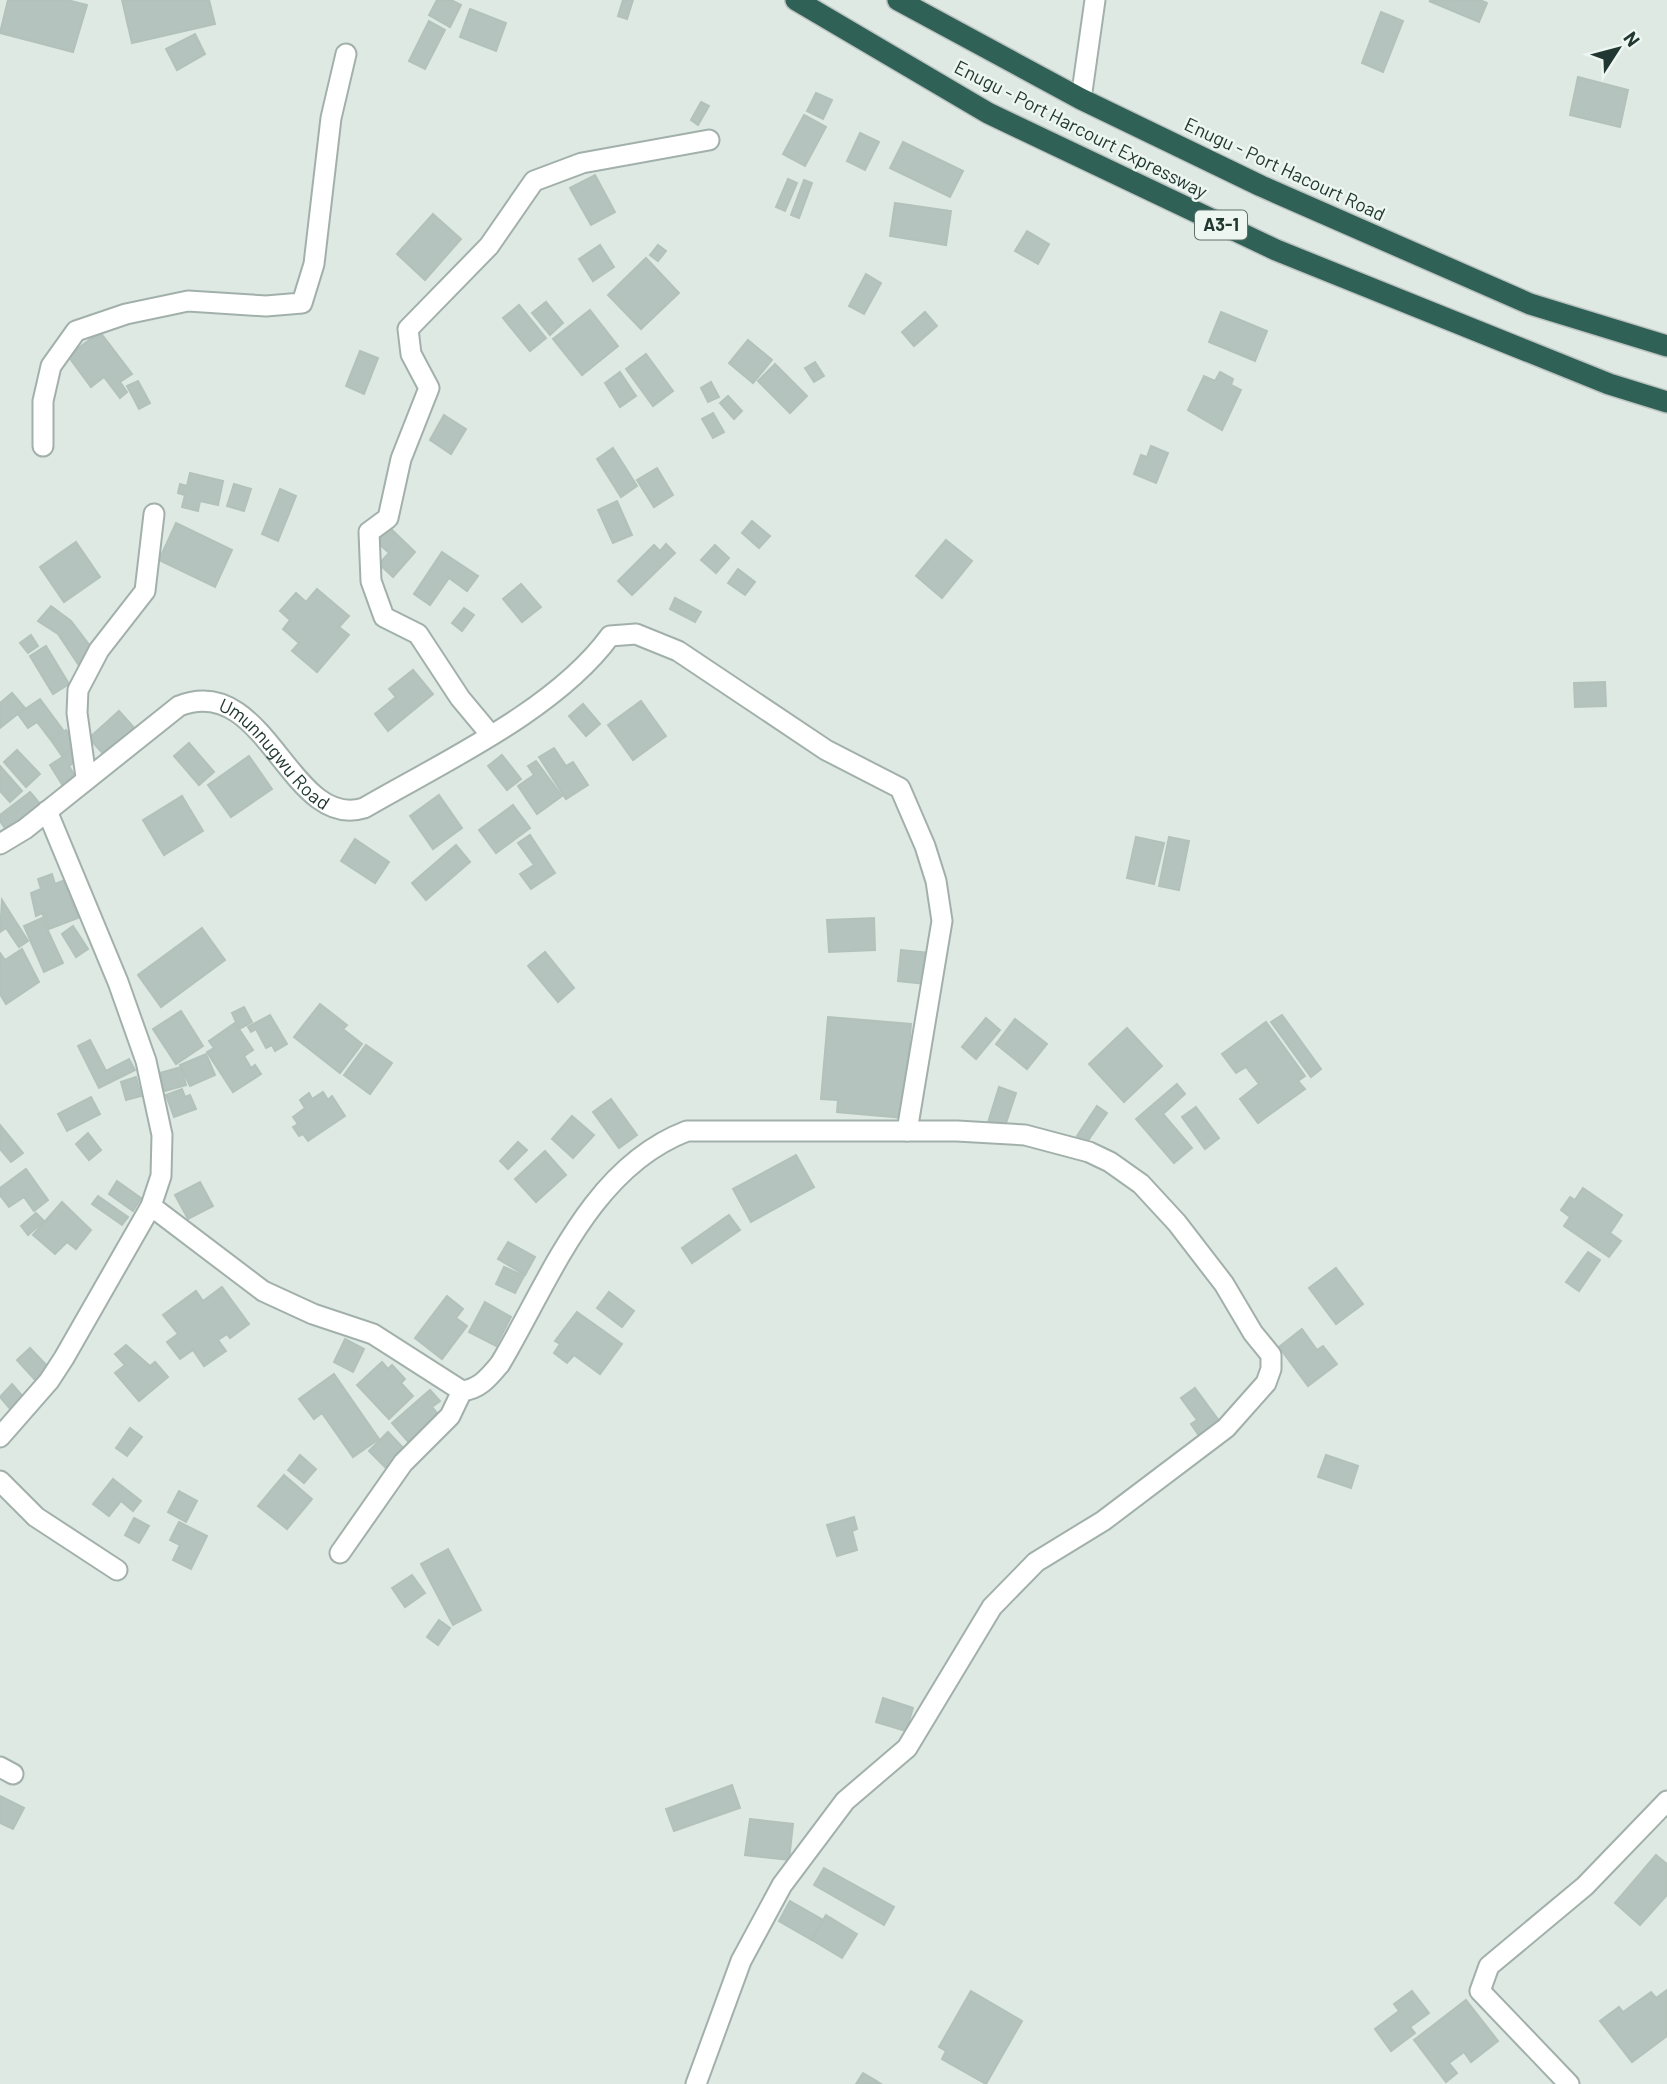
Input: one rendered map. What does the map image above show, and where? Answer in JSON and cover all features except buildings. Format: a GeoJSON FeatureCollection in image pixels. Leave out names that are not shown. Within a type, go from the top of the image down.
{"type":"FeatureCollection","features":[{"type":"Feature","properties":{"kind":"highway","name":"Enugu - Port Harcourt Expressway"},"geometry":{"type":"LineString","coordinates":[[796,0],[988,113],[1276,250],[1609,384],[1667,402]]}},
{"type":"Feature","properties":{"kind":"highway","name":"Enugu - Port Hacourt Road"},"geometry":{"type":"LineString","coordinates":[[898,0],[1081,99],[1261,186],[1531,304],[1667,346]]}},
{"type":"Feature","properties":{"kind":"street"},"geometry":{"type":"LineString","coordinates":[[1081,99],[1096,0]]}},
{"type":"Feature","properties":{"kind":"street"},"geometry":{"type":"LineString","coordinates":[[43,446],[43,401],[51,366],[76,331],[126,314],[188,301],[266,306],[302,303],[314,264],[331,118],[346,54]]}},
{"type":"Feature","properties":{"kind":"street"},"geometry":{"type":"LineString","coordinates":[[490,734],[460,698],[418,634],[384,617],[371,581],[369,532],[388,518],[401,459],[429,388],[411,354],[408,329],[489,246],[534,181],[582,163],[709,140]]}},
{"type":"Feature","properties":{"kind":"street"},"geometry":{"type":"LineString","coordinates":[[86,778],[77,713],[78,690],[99,650],[145,591],[154,514]]}},
{"type":"Feature","properties":{"kind":"street","name":"Umunnugwu Road"},"geometry":{"type":"LineString","coordinates":[[0,844],[47,811],[180,706],[196,700],[220,701],[236,711],[294,776],[331,806],[342,811],[365,808],[527,712],[594,658],[610,636],[636,634],[678,650],[826,750],[900,788],[925,846],[936,881],[942,921],[906,1131]]}},
{"type":"Feature","properties":{"kind":"street"},"geometry":{"type":"LineString","coordinates":[[0,1437],[49,1381],[151,1206],[161,1175],[162,1135],[146,1061],[118,982],[47,811]]}},
{"type":"Feature","properties":{"kind":"street"},"geometry":{"type":"LineString","coordinates":[[151,1206],[263,1291],[313,1314],[373,1334],[462,1391],[473,1390],[500,1364],[576,1231],[598,1199],[640,1155],[658,1144],[687,1131],[906,1131],[1025,1135],[1089,1152],[1110,1162],[1141,1184],[1177,1223],[1224,1284],[1253,1333],[1271,1355],[1271,1369],[1266,1383],[1226,1428],[1103,1521],[1037,1562],[992,1606],[907,1748],[845,1801],[782,1885],[741,1961],[696,2084]]}},
{"type":"Feature","properties":{"kind":"street"},"geometry":{"type":"LineString","coordinates":[[340,1553],[403,1463],[450,1416],[462,1391]]}},
{"type":"Feature","properties":{"kind":"street"},"geometry":{"type":"LineString","coordinates":[[0,1481],[36,1517],[117,1570]]}},
{"type":"Feature","properties":{"kind":"street"},"geometry":{"type":"LineString","coordinates":[[1569,2084],[1480,1991],[1489,1966],[1586,1886],[1667,1801]]}}]}
